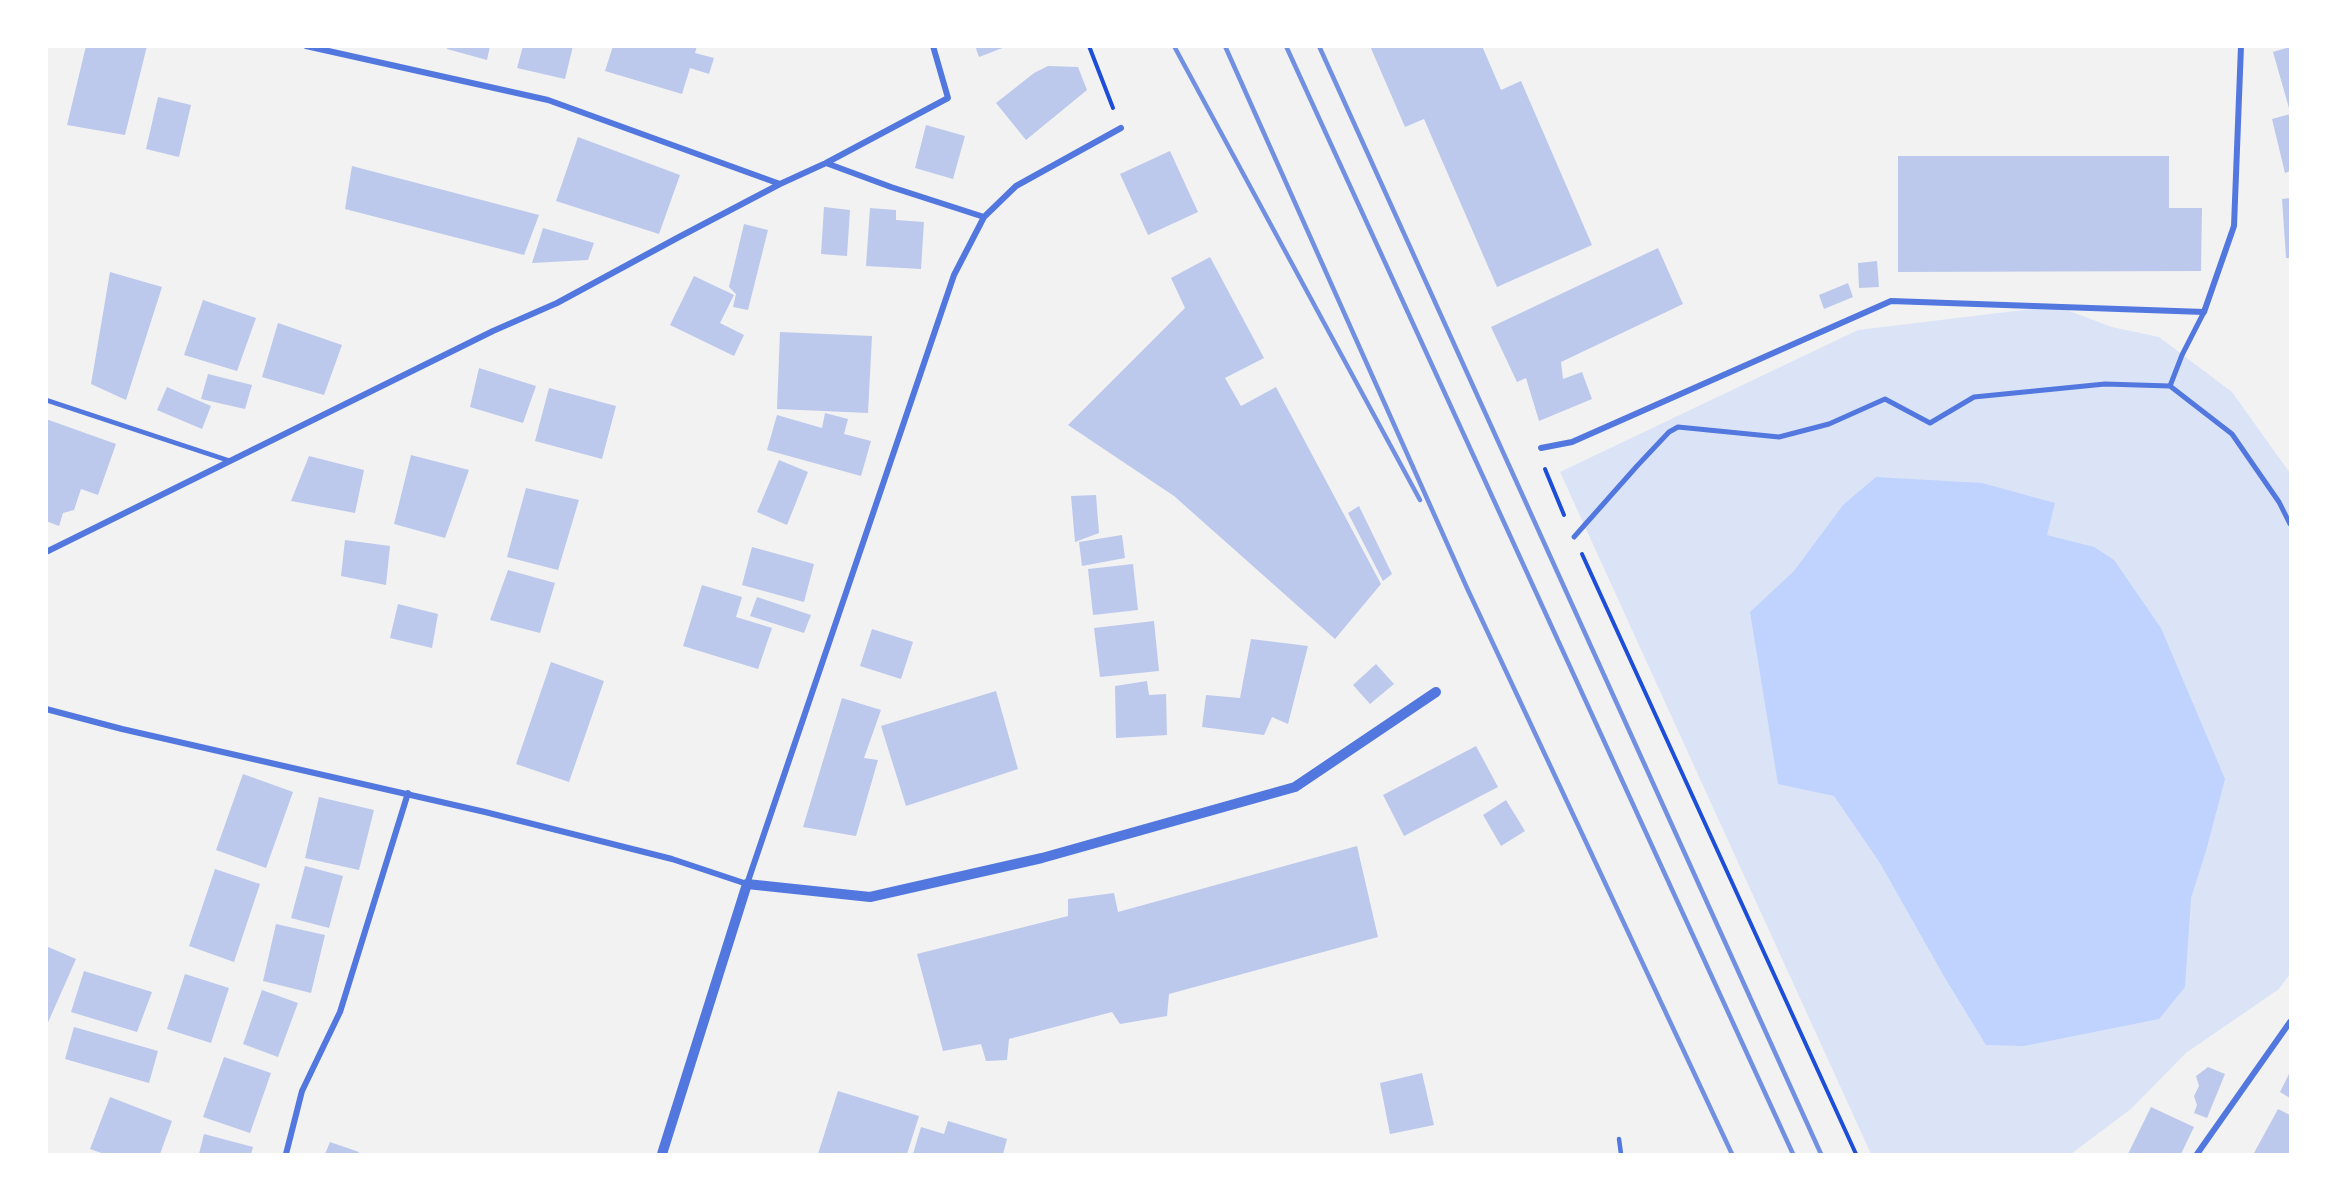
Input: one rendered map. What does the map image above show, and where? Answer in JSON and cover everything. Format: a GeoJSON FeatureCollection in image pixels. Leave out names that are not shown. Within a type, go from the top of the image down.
{"type":"FeatureCollection","features":[{"type":"Feature","properties":{"kind":"street"},"geometry":{"type":"LineString","coordinates":[[306,46],[548,100],[780,184]]}},
{"type":"Feature","properties":{"kind":"street"},"geometry":{"type":"LineString","coordinates":[[46,552],[493,332],[557,303],[780,184],[826,163],[948,98],[933,46]]}},
{"type":"Feature","properties":{"kind":"street"},"geometry":{"type":"LineString","coordinates":[[2170,386],[2182,355],[2204,312],[2234,226],[2241,46]]}},
{"type":"Feature","properties":{"kind":"street"},"geometry":{"type":"LineString","coordinates":[[662,1155],[747,884],[954,275],[984,217],[1016,186],[1121,128]]}},
{"type":"Feature","properties":{"kind":"street"},"geometry":{"type":"LineString","coordinates":[[826,163],[984,217]]}},
{"type":"Feature","properties":{"kind":"street"},"geometry":{"type":"LineString","coordinates":[[1541,448],[1572,442],[1891,300],[2204,312]]}},
{"type":"Feature","properties":{"kind":"street"},"geometry":{"type":"LineString","coordinates":[[1574,537],[1645,457],[1669,432],[1678,427],[1779,437],[1829,424],[1885,399],[1930,423],[1974,397],[2105,384],[2170,386],[2232,434],[2279,502],[2290,524]]}},
{"type":"Feature","properties":{"kind":"street"},"geometry":{"type":"LineString","coordinates":[[46,709],[133,732],[408,793],[672,859],[747,884],[870,897],[1042,858],[1295,787],[1436,693]]}},
{"type":"Feature","properties":{"kind":"street"},"geometry":{"type":"LineString","coordinates":[[286,1155],[302,1091],[340,1012],[408,793]]}},
{"type":"Feature","properties":{"kind":"street"},"geometry":{"type":"LineString","coordinates":[[2197,1155],[2290,1022]]}},
{"type":"Feature","properties":{"kind":"lane"},"geometry":{"type":"LineString","coordinates":[[46,400],[230,461]]}},
{"type":"Feature","properties":{"kind":"lane"},"geometry":{"type":"LineString","coordinates":[[1619,1139],[1621,1155]]}},
{"type":"Feature","properties":{"kind":"path"},"geometry":{"type":"LineString","coordinates":[[1089,46],[1121,128]]}},
{"type":"Feature","properties":{"kind":"path"},"geometry":{"type":"LineString","coordinates":[[1541,448],[1546,476],[1856,1155]]}},
{"type":"Feature","properties":{"kind":"shaded area"},"geometry":{"type":"Polygon","coordinates":[[[2056,306],[2112,327],[2159,337],[2232,392],[2290,473],[2290,974],[2279,989],[2186,1053],[2131,1109],[2071,1154],[1871,1154],[1560,472],[1858,330],[2056,306]]]}},
{"type":"Feature","properties":{"kind":"water"},"geometry":{"type":"Polygon","coordinates":[[[1876,477],[1982,483],[2055,503],[2047,535],[2094,547],[2114,560],[2161,628],[2225,779],[2191,898],[2185,987],[2159,1019],[2024,1046],[1986,1045],[1880,863],[1834,796],[1778,784],[1750,612],[1794,571],[1843,505],[1876,477]]]}},
{"type":"Feature","properties":{"kind":"building"},"geometry":{"type":"Polygon","coordinates":[[[86,46],[147,46],[125,135],[67,125],[86,46]]]}},
{"type":"Feature","properties":{"kind":"building"},"geometry":{"type":"Polygon","coordinates":[[[448,46],[490,46],[487,60],[447,49],[448,46]]]}},
{"type":"Feature","properties":{"kind":"building"},"geometry":{"type":"Polygon","coordinates":[[[523,46],[573,46],[565,79],[517,68],[523,46]]]}},
{"type":"Feature","properties":{"kind":"building"},"geometry":{"type":"Polygon","coordinates":[[[613,46],[697,46],[695,53],[714,58],[709,74],[690,68],[682,94],[605,71],[613,46]]]}},
{"type":"Feature","properties":{"kind":"building"},"geometry":{"type":"Polygon","coordinates":[[[975,46],[1005,46],[1005,47],[979,57],[975,46]]]}},
{"type":"Feature","properties":{"kind":"building"},"geometry":{"type":"Polygon","coordinates":[[[1370,46],[1482,46],[1501,90],[1521,81],[1592,245],[1497,287],[1424,119],[1405,127],[1370,46]]]}},
{"type":"Feature","properties":{"kind":"building"},"geometry":{"type":"Polygon","coordinates":[[[2290,47],[2290,108],[2289,108],[2273,52],[2290,47]]]}},
{"type":"Feature","properties":{"kind":"building"},"geometry":{"type":"Polygon","coordinates":[[[1048,66],[1078,67],[1087,90],[1026,140],[996,103],[1034,73],[1048,66]]]}},
{"type":"Feature","properties":{"kind":"building"},"geometry":{"type":"Polygon","coordinates":[[[158,97],[191,105],[179,157],[146,149],[158,97]]]}},
{"type":"Feature","properties":{"kind":"building"},"geometry":{"type":"Polygon","coordinates":[[[2290,114],[2290,171],[2285,173],[2272,119],[2290,114]]]}},
{"type":"Feature","properties":{"kind":"building"},"geometry":{"type":"Polygon","coordinates":[[[926,125],[965,136],[953,179],[915,168],[926,125]]]}},
{"type":"Feature","properties":{"kind":"building"},"geometry":{"type":"Polygon","coordinates":[[[578,137],[680,175],[659,234],[556,201],[578,137]]]}},
{"type":"Feature","properties":{"kind":"building"},"geometry":{"type":"Polygon","coordinates":[[[1170,151],[1198,212],[1148,235],[1120,174],[1170,151]]]}},
{"type":"Feature","properties":{"kind":"building"},"geometry":{"type":"Polygon","coordinates":[[[1898,156],[2169,156],[2169,208],[2202,208],[2201,271],[1898,272],[1898,156]]]}},
{"type":"Feature","properties":{"kind":"building"},"geometry":{"type":"Polygon","coordinates":[[[352,166],[539,215],[524,255],[345,209],[352,166]]]}},
{"type":"Feature","properties":{"kind":"building"},"geometry":{"type":"Polygon","coordinates":[[[2290,198],[2290,258],[2286,258],[2282,199],[2290,198]]]}},
{"type":"Feature","properties":{"kind":"building"},"geometry":{"type":"Polygon","coordinates":[[[824,207],[850,210],[847,256],[821,254],[824,207]]]}},
{"type":"Feature","properties":{"kind":"building"},"geometry":{"type":"Polygon","coordinates":[[[870,208],[896,210],[896,220],[924,222],[921,269],[866,266],[870,208]]]}},
{"type":"Feature","properties":{"kind":"building"},"geometry":{"type":"Polygon","coordinates":[[[744,224],[768,230],[748,310],[733,307],[736,294],[729,287],[744,224]]]}},
{"type":"Feature","properties":{"kind":"building"},"geometry":{"type":"Polygon","coordinates":[[[543,228],[594,243],[588,260],[532,263],[543,228]]]}},
{"type":"Feature","properties":{"kind":"building"},"geometry":{"type":"Polygon","coordinates":[[[1658,248],[1683,304],[1561,362],[1563,379],[1582,372],[1592,399],[1539,421],[1526,378],[1517,382],[1491,327],[1658,248]]]}},
{"type":"Feature","properties":{"kind":"building"},"geometry":{"type":"Polygon","coordinates":[[[1210,257],[1264,358],[1225,378],[1241,406],[1276,387],[1381,584],[1335,639],[1174,496],[1068,425],[1185,308],[1171,278],[1210,257]]]}},
{"type":"Feature","properties":{"kind":"building"},"geometry":{"type":"Polygon","coordinates":[[[1877,261],[1879,287],[1859,288],[1858,263],[1877,261]]]}},
{"type":"Feature","properties":{"kind":"building"},"geometry":{"type":"Polygon","coordinates":[[[110,272],[162,287],[126,400],[91,384],[110,272]]]}},
{"type":"Feature","properties":{"kind":"building"},"geometry":{"type":"Polygon","coordinates":[[[694,276],[734,295],[720,323],[744,335],[734,356],[670,325],[694,276]]]}},
{"type":"Feature","properties":{"kind":"building"},"geometry":{"type":"Polygon","coordinates":[[[1848,283],[1853,297],[1824,309],[1819,295],[1848,283]]]}},
{"type":"Feature","properties":{"kind":"building"},"geometry":{"type":"Polygon","coordinates":[[[203,300],[256,318],[237,371],[184,355],[203,300]]]}},
{"type":"Feature","properties":{"kind":"building"},"geometry":{"type":"Polygon","coordinates":[[[278,323],[342,345],[324,395],[262,377],[278,323]]]}},
{"type":"Feature","properties":{"kind":"building"},"geometry":{"type":"Polygon","coordinates":[[[780,332],[872,336],[868,413],[777,409],[780,332]]]}},
{"type":"Feature","properties":{"kind":"building"},"geometry":{"type":"Polygon","coordinates":[[[479,368],[536,386],[523,423],[470,407],[479,368]]]}},
{"type":"Feature","properties":{"kind":"building"},"geometry":{"type":"Polygon","coordinates":[[[208,374],[252,385],[245,409],[201,399],[208,374]]]}},
{"type":"Feature","properties":{"kind":"building"},"geometry":{"type":"Polygon","coordinates":[[[167,387],[211,406],[202,429],[157,410],[167,387]]]}},
{"type":"Feature","properties":{"kind":"building"},"geometry":{"type":"Polygon","coordinates":[[[549,388],[616,406],[602,459],[535,441],[549,388]]]}},
{"type":"Feature","properties":{"kind":"building"},"geometry":{"type":"Polygon","coordinates":[[[825,413],[848,419],[844,434],[871,441],[861,476],[767,450],[777,415],[822,428],[825,413]]]}},
{"type":"Feature","properties":{"kind":"building"},"geometry":{"type":"Polygon","coordinates":[[[46,419],[116,444],[98,495],[81,489],[74,510],[63,513],[59,526],[46,521],[46,419]]]}},
{"type":"Feature","properties":{"kind":"building"},"geometry":{"type":"Polygon","coordinates":[[[411,455],[469,470],[445,538],[394,524],[411,455]]]}},
{"type":"Feature","properties":{"kind":"building"},"geometry":{"type":"Polygon","coordinates":[[[309,456],[364,470],[355,513],[291,501],[309,456]]]}},
{"type":"Feature","properties":{"kind":"building"},"geometry":{"type":"Polygon","coordinates":[[[779,460],[808,472],[787,525],[757,512],[779,460]]]}},
{"type":"Feature","properties":{"kind":"building"},"geometry":{"type":"Polygon","coordinates":[[[526,488],[579,500],[558,570],[507,557],[526,488]]]}},
{"type":"Feature","properties":{"kind":"building"},"geometry":{"type":"Polygon","coordinates":[[[1096,495],[1099,533],[1075,542],[1071,496],[1096,495]]]}},
{"type":"Feature","properties":{"kind":"building"},"geometry":{"type":"Polygon","coordinates":[[[1359,506],[1392,574],[1383,581],[1348,513],[1359,506]]]}},
{"type":"Feature","properties":{"kind":"building"},"geometry":{"type":"Polygon","coordinates":[[[1122,535],[1125,558],[1082,566],[1079,542],[1122,535]]]}},
{"type":"Feature","properties":{"kind":"building"},"geometry":{"type":"Polygon","coordinates":[[[345,540],[390,546],[386,585],[341,576],[345,540]]]}},
{"type":"Feature","properties":{"kind":"building"},"geometry":{"type":"Polygon","coordinates":[[[752,547],[814,564],[804,602],[742,585],[752,547]]]}},
{"type":"Feature","properties":{"kind":"building"},"geometry":{"type":"Polygon","coordinates":[[[1133,564],[1138,610],[1093,615],[1088,569],[1133,564]]]}},
{"type":"Feature","properties":{"kind":"building"},"geometry":{"type":"Polygon","coordinates":[[[508,570],[555,583],[540,633],[490,620],[508,570]]]}},
{"type":"Feature","properties":{"kind":"building"},"geometry":{"type":"Polygon","coordinates":[[[702,585],[742,597],[736,617],[772,628],[758,669],[683,646],[702,585]]]}},
{"type":"Feature","properties":{"kind":"building"},"geometry":{"type":"Polygon","coordinates":[[[757,597],[811,615],[804,633],[750,616],[757,597]]]}},
{"type":"Feature","properties":{"kind":"building"},"geometry":{"type":"Polygon","coordinates":[[[398,604],[438,614],[432,648],[390,638],[398,604]]]}},
{"type":"Feature","properties":{"kind":"building"},"geometry":{"type":"Polygon","coordinates":[[[1154,621],[1159,671],[1100,677],[1094,628],[1154,621]]]}},
{"type":"Feature","properties":{"kind":"building"},"geometry":{"type":"Polygon","coordinates":[[[872,629],[913,642],[901,679],[860,666],[872,629]]]}},
{"type":"Feature","properties":{"kind":"building"},"geometry":{"type":"Polygon","coordinates":[[[1251,639],[1308,646],[1288,724],[1272,717],[1264,735],[1202,727],[1206,695],[1240,698],[1251,639]]]}},
{"type":"Feature","properties":{"kind":"building"},"geometry":{"type":"Polygon","coordinates":[[[551,662],[604,681],[569,782],[516,764],[551,662]]]}},
{"type":"Feature","properties":{"kind":"building"},"geometry":{"type":"Polygon","coordinates":[[[1376,664],[1394,684],[1370,704],[1353,685],[1376,664]]]}},
{"type":"Feature","properties":{"kind":"building"},"geometry":{"type":"Polygon","coordinates":[[[1147,681],[1149,695],[1166,694],[1167,735],[1116,738],[1115,686],[1147,681]]]}},
{"type":"Feature","properties":{"kind":"building"},"geometry":{"type":"Polygon","coordinates":[[[996,691],[1018,769],[906,806],[881,726],[996,691]]]}},
{"type":"Feature","properties":{"kind":"building"},"geometry":{"type":"Polygon","coordinates":[[[842,698],[881,710],[864,758],[878,760],[856,836],[803,827],[842,698]]]}},
{"type":"Feature","properties":{"kind":"building"},"geometry":{"type":"Polygon","coordinates":[[[1476,746],[1498,787],[1404,836],[1383,795],[1476,746]]]}},
{"type":"Feature","properties":{"kind":"building"},"geometry":{"type":"Polygon","coordinates":[[[243,774],[293,792],[266,868],[216,850],[243,774]]]}},
{"type":"Feature","properties":{"kind":"building"},"geometry":{"type":"Polygon","coordinates":[[[319,797],[374,810],[359,870],[305,858],[319,797]]]}},
{"type":"Feature","properties":{"kind":"building"},"geometry":{"type":"Polygon","coordinates":[[[1506,800],[1525,831],[1501,846],[1483,815],[1506,800]]]}},
{"type":"Feature","properties":{"kind":"building"},"geometry":{"type":"Polygon","coordinates":[[[1357,846],[1378,937],[1169,994],[1167,1016],[1120,1024],[1112,1012],[1009,1039],[1007,1060],[986,1061],[981,1044],[943,1051],[917,954],[1068,916],[1068,899],[1114,893],[1118,912],[1357,846]]]}},
{"type":"Feature","properties":{"kind":"building"},"geometry":{"type":"Polygon","coordinates":[[[305,866],[343,876],[329,928],[291,918],[305,866]]]}},
{"type":"Feature","properties":{"kind":"building"},"geometry":{"type":"Polygon","coordinates":[[[215,869],[260,884],[234,962],[189,946],[215,869]]]}},
{"type":"Feature","properties":{"kind":"building"},"geometry":{"type":"Polygon","coordinates":[[[276,924],[325,935],[311,993],[263,981],[276,924]]]}},
{"type":"Feature","properties":{"kind":"building"},"geometry":{"type":"Polygon","coordinates":[[[46,946],[76,959],[46,1027],[46,946]]]}},
{"type":"Feature","properties":{"kind":"building"},"geometry":{"type":"Polygon","coordinates":[[[84,971],[152,992],[137,1032],[71,1012],[84,971]]]}},
{"type":"Feature","properties":{"kind":"building"},"geometry":{"type":"Polygon","coordinates":[[[185,974],[229,988],[211,1043],[167,1029],[185,974]]]}},
{"type":"Feature","properties":{"kind":"building"},"geometry":{"type":"Polygon","coordinates":[[[262,990],[298,1003],[278,1057],[243,1044],[262,990]]]}},
{"type":"Feature","properties":{"kind":"building"},"geometry":{"type":"Polygon","coordinates":[[[74,1027],[158,1051],[149,1083],[65,1059],[74,1027]]]}},
{"type":"Feature","properties":{"kind":"building"},"geometry":{"type":"Polygon","coordinates":[[[224,1057],[271,1073],[250,1133],[203,1117],[224,1057]]]}},
{"type":"Feature","properties":{"kind":"building"},"geometry":{"type":"Polygon","coordinates":[[[2208,1067],[2225,1074],[2207,1118],[2194,1113],[2197,1105],[2194,1096],[2199,1086],[2196,1076],[2208,1067]]]}},
{"type":"Feature","properties":{"kind":"building"},"geometry":{"type":"Polygon","coordinates":[[[2290,1072],[2290,1098],[2280,1092],[2290,1072]]]}},
{"type":"Feature","properties":{"kind":"building"},"geometry":{"type":"Polygon","coordinates":[[[1422,1073],[1434,1125],[1390,1134],[1380,1083],[1422,1073]]]}},
{"type":"Feature","properties":{"kind":"building"},"geometry":{"type":"Polygon","coordinates":[[[838,1091],[919,1116],[907,1154],[818,1154],[838,1091]]]}},
{"type":"Feature","properties":{"kind":"building"},"geometry":{"type":"Polygon","coordinates":[[[110,1097],[172,1121],[160,1154],[104,1154],[90,1149],[110,1097]]]}},
{"type":"Feature","properties":{"kind":"building"},"geometry":{"type":"Polygon","coordinates":[[[2151,1107],[2194,1127],[2181,1154],[2128,1154],[2151,1107]]]}},
{"type":"Feature","properties":{"kind":"building"},"geometry":{"type":"Polygon","coordinates":[[[2278,1109],[2290,1115],[2290,1154],[2254,1153],[2278,1109]]]}},
{"type":"Feature","properties":{"kind":"building"},"geometry":{"type":"Polygon","coordinates":[[[948,1121],[1007,1139],[1003,1154],[913,1154],[921,1127],[944,1134],[948,1121]]]}},
{"type":"Feature","properties":{"kind":"building"},"geometry":{"type":"Polygon","coordinates":[[[204,1134],[253,1147],[251,1154],[199,1154],[204,1134]]]}},
{"type":"Feature","properties":{"kind":"building"},"geometry":{"type":"Polygon","coordinates":[[[330,1142],[359,1152],[358,1154],[325,1154],[330,1142]]]}},
{"type":"Feature","properties":{"kind":"railway"},"geometry":{"type":"LineString","coordinates":[[1174,46],[1420,500]]}},
{"type":"Feature","properties":{"kind":"railway"},"geometry":{"type":"LineString","coordinates":[[1225,46],[1467,588],[1732,1154]]}},
{"type":"Feature","properties":{"kind":"railway"},"geometry":{"type":"LineString","coordinates":[[1286,46],[1793,1154]]}},
{"type":"Feature","properties":{"kind":"railway"},"geometry":{"type":"LineString","coordinates":[[1319,46],[1821,1154]]}}]}
